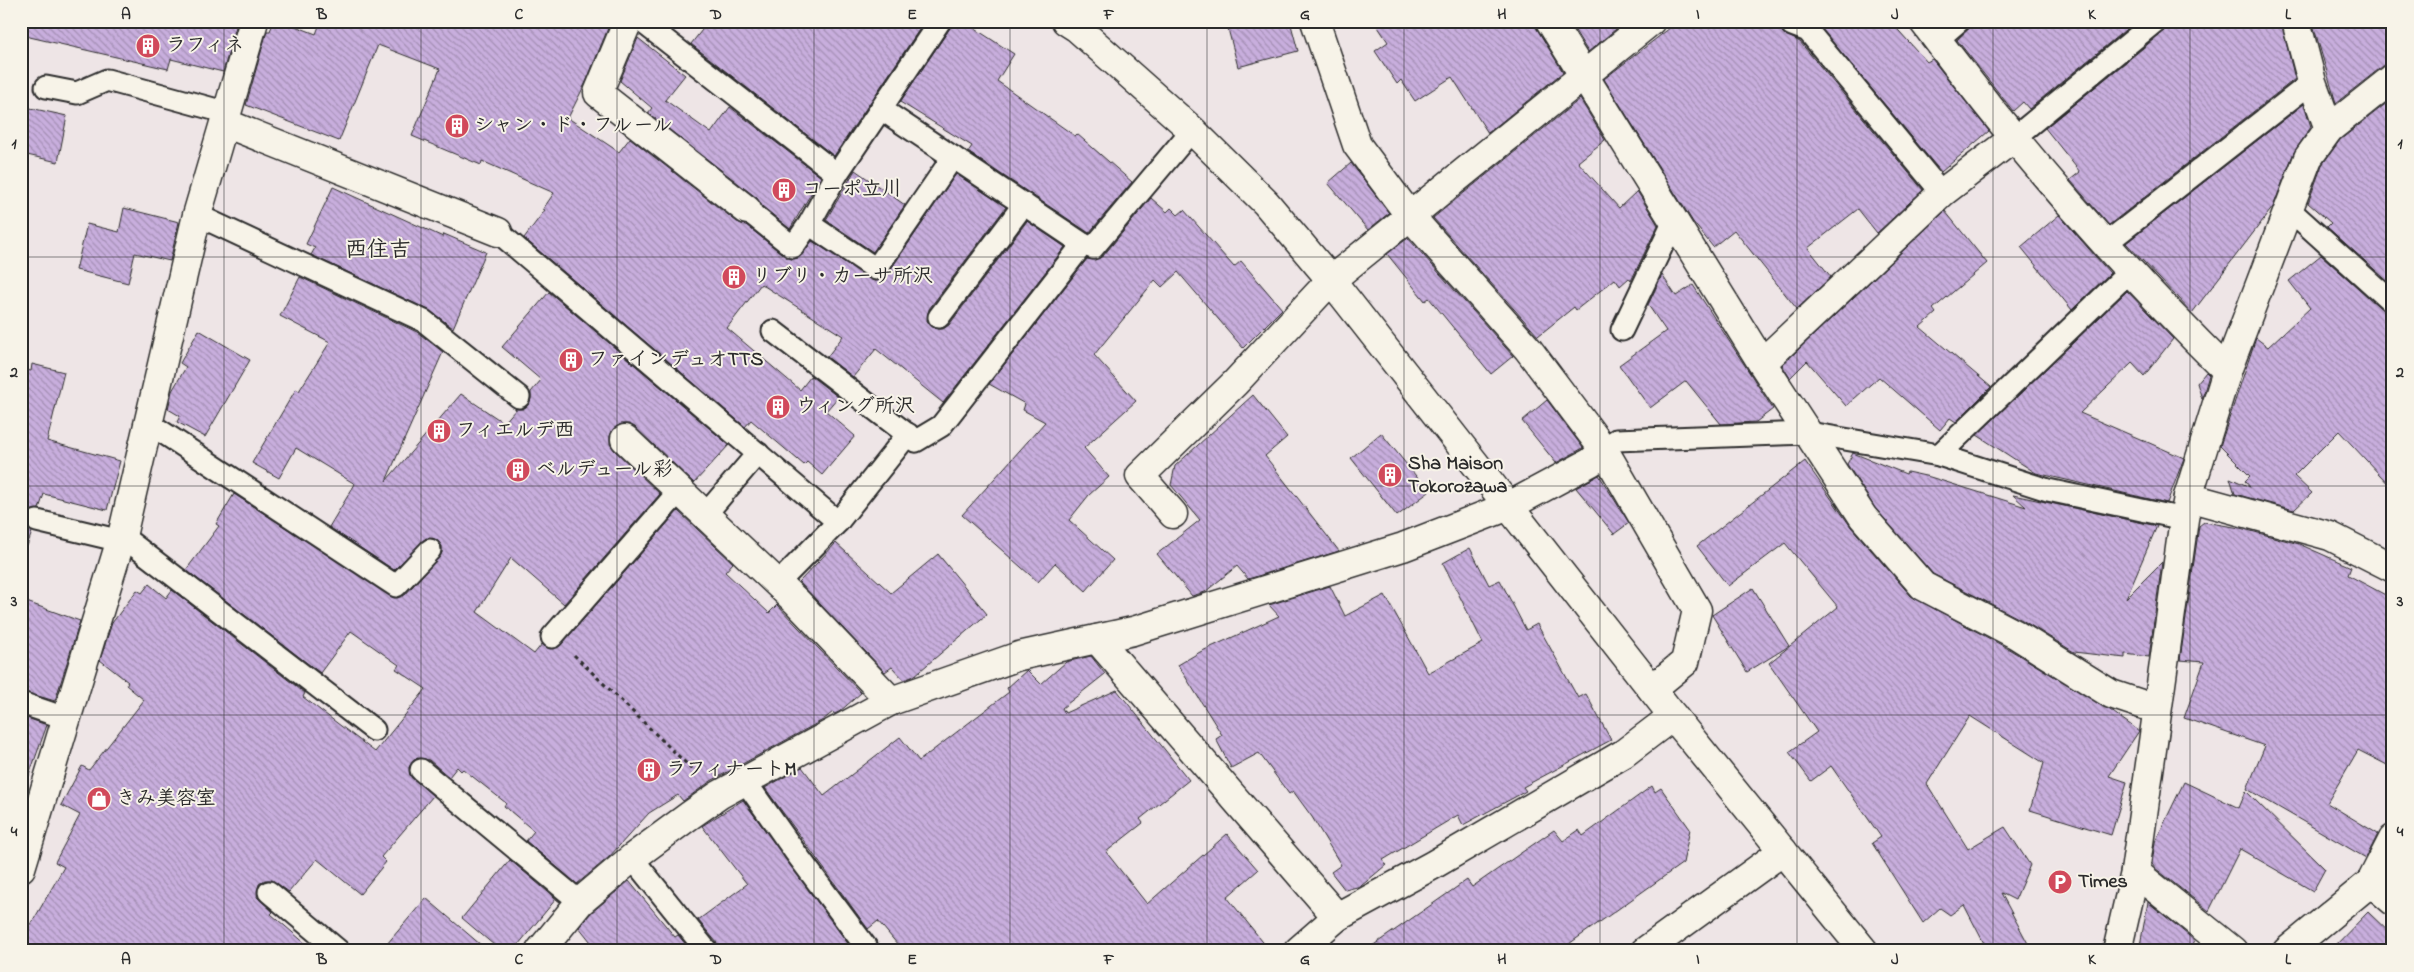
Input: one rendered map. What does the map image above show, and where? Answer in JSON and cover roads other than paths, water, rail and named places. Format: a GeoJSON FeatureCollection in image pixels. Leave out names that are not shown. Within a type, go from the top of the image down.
{"type":"FeatureCollection","features":[{"type":"Feature","properties":{"kind":"street"},"geometry":{"type":"LineString","coordinates":[[21,868],[122,539],[147,422],[197,215],[254,21]]}},
{"type":"Feature","properties":{"kind":"street"},"geometry":{"type":"LineString","coordinates":[[628,21],[598,93],[747,210]]}},
{"type":"Feature","properties":{"kind":"street"},"geometry":{"type":"LineString","coordinates":[[1315,21],[1357,145],[1410,216],[1528,350],[1604,450],[1697,610],[1685,662],[1652,689]]}},
{"type":"Feature","properties":{"kind":"street"},"geometry":{"type":"LineString","coordinates":[[1550,21],[1762,363],[1862,517],[1923,586],[2015,634],[2112,694],[2156,709]]}},
{"type":"Feature","properties":{"kind":"street"},"geometry":{"type":"LineString","coordinates":[[1172,514],[1140,476],[1235,383],[1331,280],[1651,21]]}},
{"type":"Feature","properties":{"kind":"street"},"geometry":{"type":"LineString","coordinates":[[2296,21],[2312,82],[2329,129]]}},
{"type":"Feature","properties":{"kind":"street"},"geometry":{"type":"LineString","coordinates":[[1075,24],[1192,130],[1266,204],[1331,280],[1673,716],[1864,951]]}},
{"type":"Feature","properties":{"kind":"street"},"geometry":{"type":"LineString","coordinates":[[1930,31],[2015,137],[2129,272],[2227,371]]}},
{"type":"Feature","properties":{"kind":"street"},"geometry":{"type":"LineString","coordinates":[[2117,951],[2135,872],[2156,709],[2186,508],[2227,371],[2290,210],[2308,158],[2329,129],[2393,78]]}},
{"type":"Feature","properties":{"kind":"street"},"geometry":{"type":"LineString","coordinates":[[226,118],[498,232]]}},
{"type":"Feature","properties":{"kind":"street"},"geometry":{"type":"LineString","coordinates":[[1762,363],[1942,193],[2015,137]]}},
{"type":"Feature","properties":{"kind":"street"},"geometry":{"type":"LineString","coordinates":[[625,439],[777,584],[891,700]]}},
{"type":"Feature","properties":{"kind":"street"},"geometry":{"type":"LineString","coordinates":[[552,946],[580,902],[632,858],[719,796],[891,700],[1019,656],[1161,623],[1403,547],[1509,506],[1591,462],[1604,450]]}},
{"type":"Feature","properties":{"kind":"street"},"geometry":{"type":"LineString","coordinates":[[2186,508],[2330,536],[2393,568]]}},
{"type":"Feature","properties":{"kind":"street"},"geometry":{"type":"LineString","coordinates":[[1097,639],[1337,917]]}},
{"type":"Feature","properties":{"kind":"street"},"geometry":{"type":"LineString","coordinates":[[1298,951],[1337,917],[1433,865],[1623,754],[1673,716]]}},
{"type":"Feature","properties":{"kind":"street"},"geometry":{"type":"LineString","coordinates":[[2287,951],[2371,882],[2393,839]]}},
{"type":"Feature","properties":{"kind":"street"},"geometry":{"type":"LineString","coordinates":[[1645,951],[1783,851]]}},
{"type":"Feature","properties":{"kind":"street"},"geometry":{"type":"LineString","coordinates":[[2135,872],[2233,951]]}},
{"type":"Feature","properties":{"kind":"street"},"geometry":{"type":"LineString","coordinates":[[2371,882],[2393,901]]}},
{"type":"Feature","properties":{"kind":"lane"},"geometry":{"type":"LineString","coordinates":[[641,21],[837,174]]}},
{"type":"Feature","properties":{"kind":"lane"},"geometry":{"type":"LineString","coordinates":[[747,210],[793,247],[809,224],[837,174],[940,21]]}},
{"type":"Feature","properties":{"kind":"lane"},"geometry":{"type":"LineString","coordinates":[[1930,31],[1959,21]]}},
{"type":"Feature","properties":{"kind":"lane"},"geometry":{"type":"LineString","coordinates":[[2015,137],[2156,21]]}},
{"type":"Feature","properties":{"kind":"lane"},"geometry":{"type":"LineString","coordinates":[[1792,24],[1808,31],[1942,193]]}},
{"type":"Feature","properties":{"kind":"lane"},"geometry":{"type":"LineString","coordinates":[[46,87],[77,93],[107,80],[226,118]]}},
{"type":"Feature","properties":{"kind":"lane"},"geometry":{"type":"LineString","coordinates":[[2105,244],[2312,82]]}},
{"type":"Feature","properties":{"kind":"lane"},"geometry":{"type":"LineString","coordinates":[[881,109],[1083,244],[1093,248],[1192,130]]}},
{"type":"Feature","properties":{"kind":"lane"},"geometry":{"type":"LineString","coordinates":[[809,224],[876,269],[953,157]]}},
{"type":"Feature","properties":{"kind":"lane"},"geometry":{"type":"LineString","coordinates":[[939,318],[1024,204]]}},
{"type":"Feature","properties":{"kind":"lane"},"geometry":{"type":"LineString","coordinates":[[2290,210],[2393,303]]}},
{"type":"Feature","properties":{"kind":"lane"},"geometry":{"type":"LineString","coordinates":[[197,215],[424,321],[519,397]]}},
{"type":"Feature","properties":{"kind":"lane"},"geometry":{"type":"LineString","coordinates":[[1622,330],[1674,221]]}},
{"type":"Feature","properties":{"kind":"lane"},"geometry":{"type":"LineString","coordinates":[[498,232],[838,522]]}},
{"type":"Feature","properties":{"kind":"lane"},"geometry":{"type":"LineString","coordinates":[[773,331],[916,441],[942,426],[1083,244]]}},
{"type":"Feature","properties":{"kind":"lane"},"geometry":{"type":"LineString","coordinates":[[1939,455],[2129,272]]}},
{"type":"Feature","properties":{"kind":"lane"},"geometry":{"type":"LineString","coordinates":[[147,422],[396,586],[430,550]]}},
{"type":"Feature","properties":{"kind":"lane"},"geometry":{"type":"LineString","coordinates":[[1604,450],[1616,440],[1809,433],[1939,455],[2048,490],[2186,508]]}},
{"type":"Feature","properties":{"kind":"lane"},"geometry":{"type":"LineString","coordinates":[[777,584],[838,522],[908,434]]}},
{"type":"Feature","properties":{"kind":"lane"},"geometry":{"type":"LineString","coordinates":[[705,515],[758,453]]}},
{"type":"Feature","properties":{"kind":"lane"},"geometry":{"type":"LineString","coordinates":[[552,638],[680,490]]}},
{"type":"Feature","properties":{"kind":"lane"},"geometry":{"type":"LineString","coordinates":[[37,521],[122,539],[374,730]]}},
{"type":"Feature","properties":{"kind":"lane"},"geometry":{"type":"LineString","coordinates":[[21,703],[68,719]]}},
{"type":"Feature","properties":{"kind":"lane"},"geometry":{"type":"LineString","coordinates":[[421,770],[580,902]]}},
{"type":"Feature","properties":{"kind":"lane"},"geometry":{"type":"LineString","coordinates":[[745,781],[795,852],[870,951]]}},
{"type":"Feature","properties":{"kind":"lane"},"geometry":{"type":"LineString","coordinates":[[632,858],[707,951]]}},
{"type":"Feature","properties":{"kind":"lane"},"geometry":{"type":"LineString","coordinates":[[269,892],[339,951]]}},
{"type":"Feature","properties":{"kind":"place","name":"ラフィネ"},"geometry":{"type":"Point","coordinates":[148,46]}},
{"type":"Feature","properties":{"kind":"place","name":"シャン・ド・フルール"},"geometry":{"type":"Point","coordinates":[457,126]}},
{"type":"Feature","properties":{"kind":"place","name":"コーポ立川"},"geometry":{"type":"Point","coordinates":[784,190]}},
{"type":"Feature","properties":{"kind":"place","name":"リブリ・カーサ所沢"},"geometry":{"type":"Point","coordinates":[734,277]}},
{"type":"Feature","properties":{"kind":"place","name":"ファインデュオTTS"},"geometry":{"type":"Point","coordinates":[571,360]}},
{"type":"Feature","properties":{"kind":"place","name":"ウィング所沢"},"geometry":{"type":"Point","coordinates":[778,407]}},
{"type":"Feature","properties":{"kind":"place","name":"フィエルデ西"},"geometry":{"type":"Point","coordinates":[439,431]}},
{"type":"Feature","properties":{"kind":"place","name":"ベルデュール彩"},"geometry":{"type":"Point","coordinates":[518,470]}},
{"type":"Feature","properties":{"kind":"place","name":"Sha Maison Tokorozawa"},"geometry":{"type":"Point","coordinates":[1390,475]}},
{"type":"Feature","properties":{"kind":"place","name":"ラフィナートM"},"geometry":{"type":"Point","coordinates":[649,770]}},
{"type":"Feature","properties":{"kind":"place","name":"きみ美容室"},"geometry":{"type":"Point","coordinates":[99,799]}},
{"type":"Feature","properties":{"kind":"place","name":"Times"},"geometry":{"type":"Point","coordinates":[2060,882]}},
{"type":"Feature","properties":{"kind":"district","name":"西住吉"},"geometry":{"type":"Point","coordinates":[378,251]}}]}
